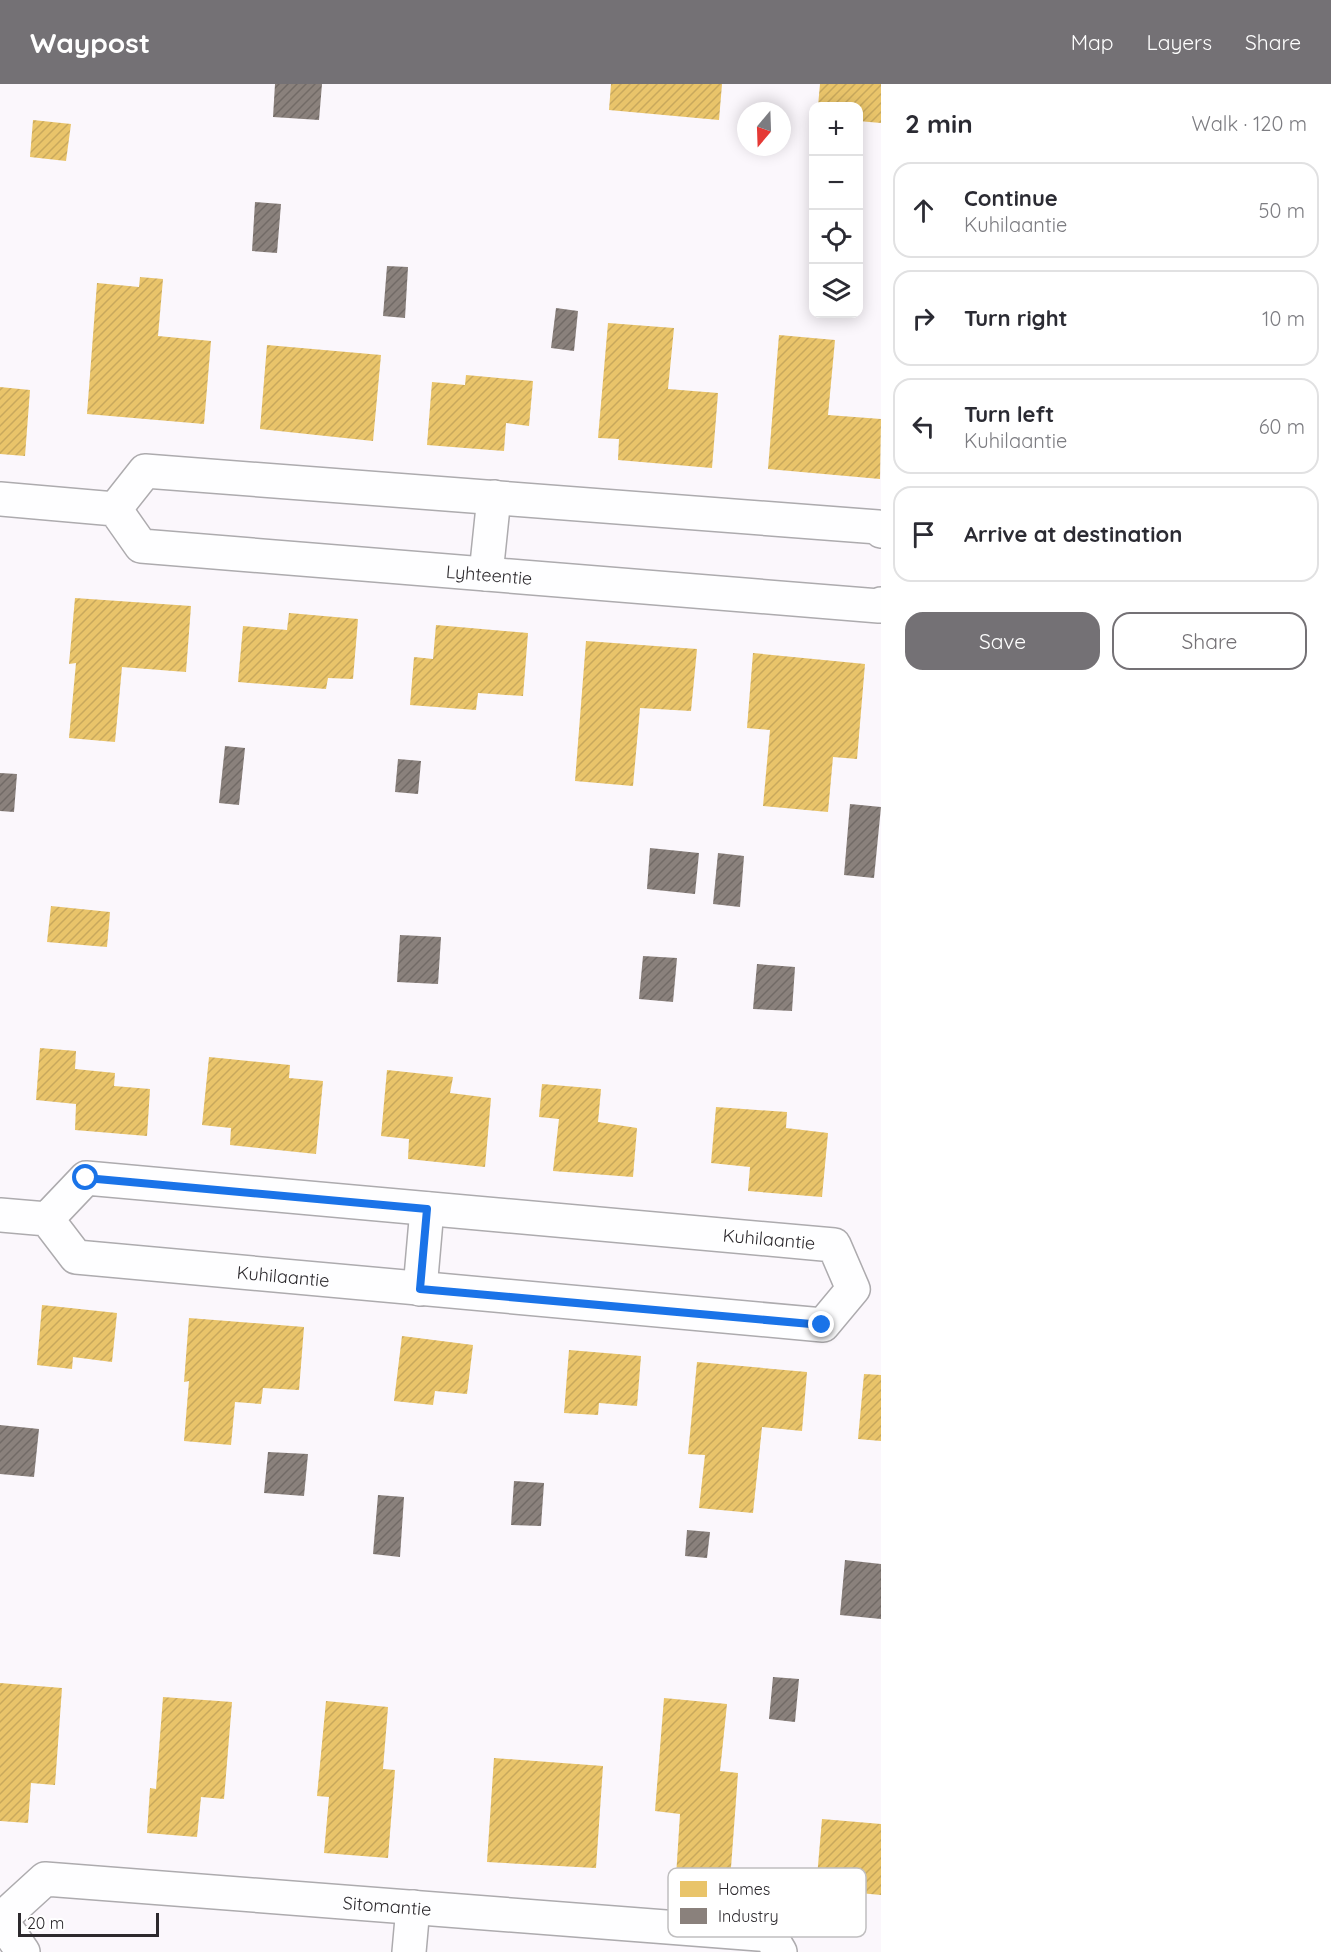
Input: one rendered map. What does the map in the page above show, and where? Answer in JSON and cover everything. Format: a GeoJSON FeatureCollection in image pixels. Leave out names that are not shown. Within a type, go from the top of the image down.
{"type":"FeatureCollection","features":[{"type":"Feature","properties":{"kind":"street"},"geometry":{"type":"LineString","coordinates":[[0,499],[115,509],[145,471],[878,527],[881,531]]}},
{"type":"Feature","properties":{"kind":"street"},"geometry":{"type":"LineString","coordinates":[[486,574],[494,497]]}},
{"type":"Feature","properties":{"kind":"street","name":"Lyhteentie"},"geometry":{"type":"LineString","coordinates":[[115,509],[141,546],[879,606],[881,604]]}},
{"type":"Feature","properties":{"kind":"street","name":"Kuhilaantie"},"geometry":{"type":"LineString","coordinates":[[86,1178],[427,1209],[834,1245],[853,1289],[822,1325],[76,1257],[47,1219],[86,1178]]}},
{"type":"Feature","properties":{"kind":"street"},"geometry":{"type":"LineString","coordinates":[[420,1289],[427,1209]]}},
{"type":"Feature","properties":{"kind":"street"},"geometry":{"type":"LineString","coordinates":[[0,1215],[47,1219]]}},
{"type":"Feature","properties":{"kind":"street","name":"Sitomantie"},"geometry":{"type":"LineString","coordinates":[[23,1952],[0,1920],[45,1879],[668,1927]]}},
{"type":"Feature","properties":{"kind":"street"},"geometry":{"type":"LineString","coordinates":[[409,1952],[413,1907]]}},
{"type":"Feature","properties":{"kind":"street","name":"Sitomantie"},"geometry":{"type":"LineString","coordinates":[[771,1937],[780,1952]]}},
{"type":"Feature","properties":{"kind":"building: Homes"},"geometry":{"type":"Polygon","coordinates":[[[611,84],[722,84],[719,120],[609,110],[611,84]]]}},
{"type":"Feature","properties":{"kind":"building: Homes"},"geometry":{"type":"Polygon","coordinates":[[[820,84],[881,84],[881,123],[863,121],[863,102],[818,102],[820,84]]]}},
{"type":"Feature","properties":{"kind":"building: Homes"},"geometry":{"type":"Polygon","coordinates":[[[33,120],[71,124],[66,161],[30,157],[33,120]]]}},
{"type":"Feature","properties":{"kind":"building: Homes"},"geometry":{"type":"Polygon","coordinates":[[[140,277],[163,279],[158,336],[211,341],[204,424],[87,414],[97,283],[139,287],[140,277]]]}},
{"type":"Feature","properties":{"kind":"building: Homes"},"geometry":{"type":"Polygon","coordinates":[[[608,323],[674,328],[668,389],[718,393],[712,468],[618,460],[619,439],[598,438],[608,323]]]}},
{"type":"Feature","properties":{"kind":"building: Homes"},"geometry":{"type":"Polygon","coordinates":[[[779,335],[835,340],[828,415],[881,419],[880,479],[768,469],[779,335]]]}},
{"type":"Feature","properties":{"kind":"building: Homes"},"geometry":{"type":"Polygon","coordinates":[[[267,345],[381,355],[373,441],[260,429],[267,345]]]}},
{"type":"Feature","properties":{"kind":"building: Homes"},"geometry":{"type":"Polygon","coordinates":[[[466,375],[533,381],[529,426],[506,423],[504,451],[427,445],[432,382],[465,385],[466,375]]]}},
{"type":"Feature","properties":{"kind":"building: Homes"},"geometry":{"type":"Polygon","coordinates":[[[0,387],[30,390],[25,456],[0,454],[0,387]]]}},
{"type":"Feature","properties":{"kind":"building: Homes"},"geometry":{"type":"Polygon","coordinates":[[[75,598],[191,606],[186,672],[122,667],[115,742],[69,738],[76,663],[69,664],[75,598]]]}},
{"type":"Feature","properties":{"kind":"building: Homes"},"geometry":{"type":"Polygon","coordinates":[[[289,613],[358,619],[353,679],[328,678],[326,689],[238,682],[243,626],[287,630],[289,613]]]}},
{"type":"Feature","properties":{"kind":"building: Homes"},"geometry":{"type":"Polygon","coordinates":[[[436,625],[528,633],[523,696],[478,693],[476,710],[410,705],[414,657],[433,659],[436,625]]]}},
{"type":"Feature","properties":{"kind":"building: Homes"},"geometry":{"type":"Polygon","coordinates":[[[586,641],[697,649],[691,711],[640,708],[633,786],[575,781],[586,641]]]}},
{"type":"Feature","properties":{"kind":"building: Homes"},"geometry":{"type":"Polygon","coordinates":[[[753,653],[865,664],[857,759],[833,757],[828,812],[763,806],[770,730],[747,728],[753,653]]]}},
{"type":"Feature","properties":{"kind":"building: Homes"},"geometry":{"type":"Polygon","coordinates":[[[51,906],[110,912],[107,947],[47,942],[51,906]]]}},
{"type":"Feature","properties":{"kind":"building: Homes"},"geometry":{"type":"Polygon","coordinates":[[[40,1048],[76,1051],[75,1069],[115,1073],[114,1086],[150,1089],[147,1136],[75,1130],[76,1104],[36,1100],[40,1048]]]}},
{"type":"Feature","properties":{"kind":"building: Homes"},"geometry":{"type":"Polygon","coordinates":[[[209,1057],[290,1065],[289,1078],[323,1081],[316,1154],[230,1145],[231,1128],[202,1125],[209,1057]]]}},
{"type":"Feature","properties":{"kind":"building: Homes"},"geometry":{"type":"Polygon","coordinates":[[[387,1070],[453,1077],[450,1093],[491,1098],[485,1167],[408,1159],[409,1139],[381,1136],[387,1070]]]}},
{"type":"Feature","properties":{"kind":"building: Homes"},"geometry":{"type":"Polygon","coordinates":[[[542,1084],[601,1089],[598,1122],[637,1128],[633,1177],[553,1171],[559,1119],[539,1117],[542,1084]]]}},
{"type":"Feature","properties":{"kind":"building: Homes"},"geometry":{"type":"Polygon","coordinates":[[[716,1107],[787,1112],[786,1128],[828,1133],[822,1197],[748,1191],[750,1167],[711,1163],[716,1107]]]}},
{"type":"Feature","properties":{"kind":"building: Homes"},"geometry":{"type":"Polygon","coordinates":[[[42,1305],[117,1313],[112,1362],[73,1357],[72,1369],[37,1365],[42,1305]]]}},
{"type":"Feature","properties":{"kind":"building: Homes"},"geometry":{"type":"Polygon","coordinates":[[[189,1318],[304,1327],[299,1390],[263,1388],[261,1404],[235,1402],[231,1445],[184,1441],[189,1381],[184,1382],[189,1318]]]}},
{"type":"Feature","properties":{"kind":"building: Homes"},"geometry":{"type":"Polygon","coordinates":[[[402,1336],[473,1345],[467,1394],[435,1391],[433,1405],[394,1401],[402,1336]]]}},
{"type":"Feature","properties":{"kind":"building: Homes"},"geometry":{"type":"Polygon","coordinates":[[[569,1350],[641,1356],[637,1406],[599,1403],[598,1415],[564,1413],[569,1350]]]}},
{"type":"Feature","properties":{"kind":"building: Homes"},"geometry":{"type":"Polygon","coordinates":[[[697,1362],[807,1372],[802,1431],[762,1427],[753,1513],[699,1508],[705,1455],[688,1454],[697,1362]]]}},
{"type":"Feature","properties":{"kind":"building: Homes"},"geometry":{"type":"Polygon","coordinates":[[[864,1374],[881,1375],[881,1441],[858,1439],[864,1374]]]}},
{"type":"Feature","properties":{"kind":"building: Homes"},"geometry":{"type":"Polygon","coordinates":[[[0,1683],[62,1688],[55,1785],[31,1783],[28,1823],[0,1821],[0,1683]]]}},
{"type":"Feature","properties":{"kind":"building: Homes"},"geometry":{"type":"Polygon","coordinates":[[[163,1697],[232,1702],[224,1799],[201,1797],[197,1837],[147,1833],[150,1788],[156,1789],[163,1697]]]}},
{"type":"Feature","properties":{"kind":"building: Homes"},"geometry":{"type":"Polygon","coordinates":[[[664,1698],[727,1704],[720,1771],[738,1773],[731,1868],[677,1868],[680,1814],[655,1811],[664,1698]]]}},
{"type":"Feature","properties":{"kind":"building: Homes"},"geometry":{"type":"Polygon","coordinates":[[[326,1701],[388,1707],[383,1769],[395,1770],[388,1858],[324,1853],[329,1797],[317,1796],[326,1701]]]}},
{"type":"Feature","properties":{"kind":"building: Homes"},"geometry":{"type":"Polygon","coordinates":[[[494,1758],[603,1766],[596,1868],[487,1862],[494,1758]]]}},
{"type":"Feature","properties":{"kind":"building: Homes"},"geometry":{"type":"Polygon","coordinates":[[[822,1819],[881,1824],[881,1895],[866,1894],[866,1868],[818,1868],[822,1819]]]}},
{"type":"Feature","properties":{"kind":"building: Industry"},"geometry":{"type":"Polygon","coordinates":[[[275,84],[322,84],[319,120],[273,117],[275,84]]]}},
{"type":"Feature","properties":{"kind":"building: Industry"},"geometry":{"type":"Polygon","coordinates":[[[255,202],[281,204],[277,253],[252,251],[255,202]]]}},
{"type":"Feature","properties":{"kind":"building: Industry"},"geometry":{"type":"Polygon","coordinates":[[[387,266],[408,267],[405,318],[383,316],[387,266]]]}},
{"type":"Feature","properties":{"kind":"building: Industry"},"geometry":{"type":"Polygon","coordinates":[[[556,308],[578,311],[574,351],[551,348],[556,308]]]}},
{"type":"Feature","properties":{"kind":"building: Industry"},"geometry":{"type":"Polygon","coordinates":[[[225,746],[245,748],[239,805],[219,803],[225,746]]]}},
{"type":"Feature","properties":{"kind":"building: Industry"},"geometry":{"type":"Polygon","coordinates":[[[398,759],[421,761],[418,794],[395,792],[398,759]]]}},
{"type":"Feature","properties":{"kind":"building: Industry"},"geometry":{"type":"Polygon","coordinates":[[[0,773],[17,774],[14,812],[0,811],[0,773]]]}},
{"type":"Feature","properties":{"kind":"building: Industry"},"geometry":{"type":"Polygon","coordinates":[[[850,804],[881,807],[874,878],[844,875],[850,804]]]}},
{"type":"Feature","properties":{"kind":"building: Industry"},"geometry":{"type":"Polygon","coordinates":[[[650,848],[699,853],[695,894],[647,889],[650,848]]]}},
{"type":"Feature","properties":{"kind":"building: Industry"},"geometry":{"type":"Polygon","coordinates":[[[718,853],[744,856],[740,907],[713,904],[718,853]]]}},
{"type":"Feature","properties":{"kind":"building: Industry"},"geometry":{"type":"Polygon","coordinates":[[[400,935],[441,937],[438,984],[397,982],[400,935]]]}},
{"type":"Feature","properties":{"kind":"building: Industry"},"geometry":{"type":"Polygon","coordinates":[[[643,956],[677,958],[673,1002],[639,999],[643,956]]]}},
{"type":"Feature","properties":{"kind":"building: Industry"},"geometry":{"type":"Polygon","coordinates":[[[757,964],[795,967],[792,1011],[753,1009],[757,964]]]}},
{"type":"Feature","properties":{"kind":"building: Industry"},"geometry":{"type":"Polygon","coordinates":[[[0,1425],[39,1429],[34,1477],[0,1474],[0,1425]]]}},
{"type":"Feature","properties":{"kind":"building: Industry"},"geometry":{"type":"Polygon","coordinates":[[[268,1452],[308,1454],[304,1496],[264,1493],[268,1452]]]}},
{"type":"Feature","properties":{"kind":"building: Industry"},"geometry":{"type":"Polygon","coordinates":[[[514,1481],[544,1483],[541,1526],[511,1525],[514,1481]]]}},
{"type":"Feature","properties":{"kind":"building: Industry"},"geometry":{"type":"Polygon","coordinates":[[[378,1495],[404,1497],[400,1557],[373,1554],[378,1495]]]}},
{"type":"Feature","properties":{"kind":"building: Industry"},"geometry":{"type":"Polygon","coordinates":[[[687,1530],[710,1532],[707,1558],[685,1556],[687,1530]]]}},
{"type":"Feature","properties":{"kind":"building: Industry"},"geometry":{"type":"Polygon","coordinates":[[[845,1560],[881,1564],[881,1619],[840,1615],[845,1560]]]}},
{"type":"Feature","properties":{"kind":"building: Industry"},"geometry":{"type":"Polygon","coordinates":[[[773,1677],[799,1679],[795,1722],[769,1719],[773,1677]]]}},
{"type":"Feature","properties":{"kind":"route"},"geometry":{"type":"LineString","coordinates":[[86,1178],[427,1209],[420,1289],[822,1325]]}}]}
